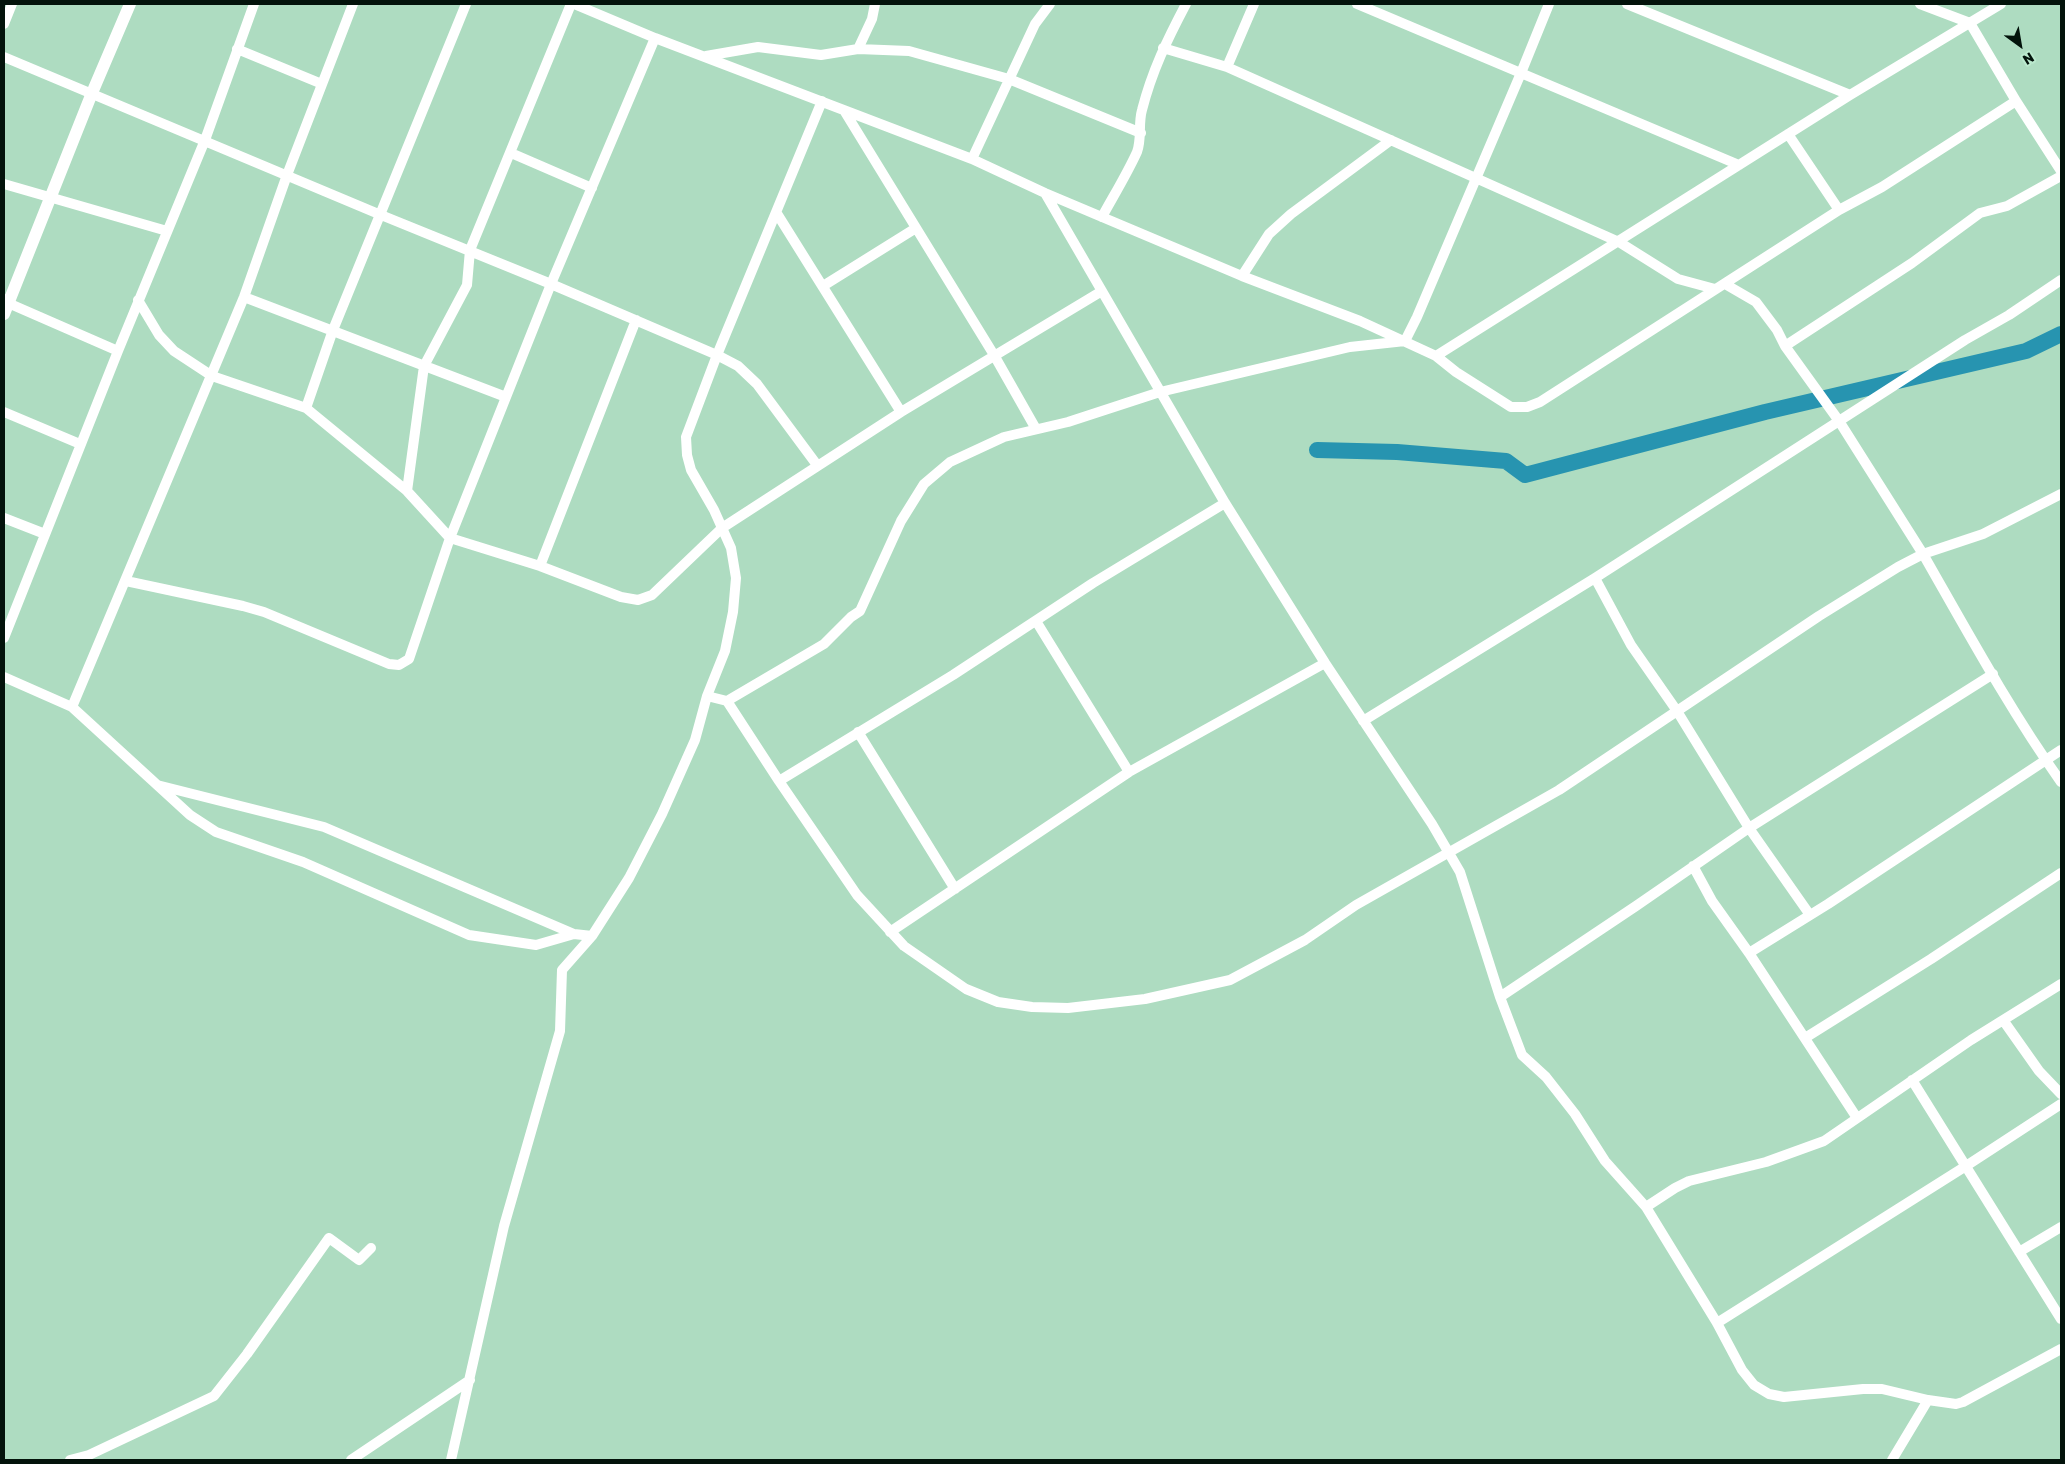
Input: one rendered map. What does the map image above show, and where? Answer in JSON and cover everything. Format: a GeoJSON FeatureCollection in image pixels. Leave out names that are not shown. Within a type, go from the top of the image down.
{"type":"FeatureCollection","features":[{"type":"Feature","properties":{"kind":"street"},"geometry":{"type":"LineString","coordinates":[[4,24],[12,4]]}},
{"type":"Feature","properties":{"kind":"street"},"geometry":{"type":"LineString","coordinates":[[118,351],[5,305],[51,197],[128,4]]}},
{"type":"Feature","properties":{"kind":"street"},"geometry":{"type":"LineString","coordinates":[[4,638],[138,300],[205,140],[254,4]]}},
{"type":"Feature","properties":{"kind":"street"},"geometry":{"type":"LineString","coordinates":[[72,707],[244,297],[287,175],[353,4]]}},
{"type":"Feature","properties":{"kind":"street"},"geometry":{"type":"LineString","coordinates":[[306,408],[333,330],[466,4]]}},
{"type":"Feature","properties":{"kind":"street"},"geometry":{"type":"LineString","coordinates":[[408,491],[424,366],[468,285],[470,250],[573,4],[655,38],[822,101],[845,112],[972,159],[1045,193],[1242,276],[1360,321],[1436,356],[1456,372],[1511,407],[1527,407],[1540,402],[1839,210],[1882,187],[2016,101]]}},
{"type":"Feature","properties":{"kind":"street"},"geometry":{"type":"LineString","coordinates":[[858,49],[872,19],[875,4]]}},
{"type":"Feature","properties":{"kind":"street"},"geometry":{"type":"LineString","coordinates":[[972,159],[1035,24],[1050,4]]}},
{"type":"Feature","properties":{"kind":"street"},"geometry":{"type":"LineString","coordinates":[[1102,217],[1138,150],[1141,133],[1141,114],[1150,79],[1163,48],[1186,4]]}},
{"type":"Feature","properties":{"kind":"street"},"geometry":{"type":"LineString","coordinates":[[1227,66],[1254,4]]}},
{"type":"Feature","properties":{"kind":"street"},"geometry":{"type":"LineString","coordinates":[[1357,4],[1739,165]]}},
{"type":"Feature","properties":{"kind":"street"},"geometry":{"type":"LineString","coordinates":[[1404,341],[1424,300],[1549,4]]}},
{"type":"Feature","properties":{"kind":"street"},"geometry":{"type":"LineString","coordinates":[[1628,4],[1850,95]]}},
{"type":"Feature","properties":{"kind":"street"},"geometry":{"type":"LineString","coordinates":[[1920,4],[1970,23],[2016,101],[2061,171]]}},
{"type":"Feature","properties":{"kind":"street"},"geometry":{"type":"LineString","coordinates":[[1436,356],[1850,95],[2001,4]]}},
{"type":"Feature","properties":{"kind":"street"},"geometry":{"type":"LineString","coordinates":[[126,581],[264,612],[390,664],[399,665],[409,659],[450,538],[551,284],[655,38]]}},
{"type":"Feature","properties":{"kind":"street"},"geometry":{"type":"LineString","coordinates":[[706,56],[758,46],[821,55],[858,49],[909,51],[1009,79],[1141,133]]}},
{"type":"Feature","properties":{"kind":"street"},"geometry":{"type":"LineString","coordinates":[[1163,48],[1227,66],[1619,242],[1678,279],[1715,289]]}},
{"type":"Feature","properties":{"kind":"street"},"geometry":{"type":"LineString","coordinates":[[237,50],[322,84]]}},
{"type":"Feature","properties":{"kind":"street"},"geometry":{"type":"LineString","coordinates":[[4,57],[381,215],[470,250],[717,355],[738,366],[757,384],[816,465]]}},
{"type":"Feature","properties":{"kind":"street"},"geometry":{"type":"LineString","coordinates":[[451,1460],[504,1226],[560,1032],[562,970],[592,936],[629,878],[662,814],[695,740],[707,696],[724,651],[735,595],[736,578],[731,548],[714,510],[691,470],[686,455],[686,437],[717,355],[822,101]]}},
{"type":"Feature","properties":{"kind":"street"},"geometry":{"type":"LineString","coordinates":[[845,112],[994,355],[1036,429]]}},
{"type":"Feature","properties":{"kind":"street"},"geometry":{"type":"LineString","coordinates":[[1788,134],[1839,210]]}},
{"type":"Feature","properties":{"kind":"street"},"geometry":{"type":"LineString","coordinates":[[1242,276],[1269,234],[1291,214],[1391,140]]}},
{"type":"Feature","properties":{"kind":"street"},"geometry":{"type":"LineString","coordinates":[[511,153],[592,188]]}},
{"type":"Feature","properties":{"kind":"street"},"geometry":{"type":"LineString","coordinates":[[1784,346],[1912,263],[1980,213],[2007,206],[2061,176]]}},
{"type":"Feature","properties":{"kind":"street"},"geometry":{"type":"LineString","coordinates":[[4,184],[167,231]]}},
{"type":"Feature","properties":{"kind":"street"},"geometry":{"type":"LineString","coordinates":[[1045,193],[1225,503],[1325,663],[1449,852],[1460,872],[1500,996],[1522,1055],[1546,1077],[1575,1114],[1605,1161],[1646,1207],[1717,1323],[1742,1370],[1754,1385],[1769,1394],[1784,1397],[1863,1389],[1882,1389],[1928,1400],[1956,1404],[2061,1349]]}},
{"type":"Feature","properties":{"kind":"street"},"geometry":{"type":"LineString","coordinates":[[776,212],[901,412]]}},
{"type":"Feature","properties":{"kind":"street"},"geometry":{"type":"LineString","coordinates":[[823,286],[916,228]]}},
{"type":"Feature","properties":{"kind":"street"},"geometry":{"type":"LineString","coordinates":[[1363,721],[1595,578],[1966,340],[2010,315],[2061,280]]}},
{"type":"Feature","properties":{"kind":"street"},"geometry":{"type":"LineString","coordinates":[[1725,284],[1756,302],[1777,330],[1784,346],[1839,421],[1923,554],[1993,674],[2061,782]]}},
{"type":"Feature","properties":{"kind":"street"},"geometry":{"type":"LineString","coordinates":[[138,300],[165,343],[186,360],[212,376],[306,408],[408,491],[450,538],[540,566],[621,597],[638,600],[652,595],[722,528],[816,465],[1102,291]]}},
{"type":"Feature","properties":{"kind":"street"},"geometry":{"type":"LineString","coordinates":[[244,297],[506,397]]}},
{"type":"Feature","properties":{"kind":"street"},"geometry":{"type":"LineString","coordinates":[[540,566],[636,320]]}},
{"type":"Feature","properties":{"kind":"street"},"geometry":{"type":"LineString","coordinates":[[727,701],[824,644],[851,617],[860,611],[901,521],[924,484],[950,462],[1004,436],[1068,422],[1160,392],[1350,347],[1404,341]]}},
{"type":"Feature","properties":{"kind":"street"},"geometry":{"type":"LineString","coordinates":[[4,412],[80,444]]}},
{"type":"Feature","properties":{"kind":"street"},"geometry":{"type":"LineString","coordinates":[[707,696],[727,701],[857,895],[904,946],[966,989],[998,1002],[1032,1007],[1068,1008],[1145,999],[1230,980],[1306,940],[1356,905],[1559,790],[1819,616],[1898,567],[1923,554],[1983,534],[2061,494]]}},
{"type":"Feature","properties":{"kind":"street"},"geometry":{"type":"LineString","coordinates":[[779,781],[953,674],[1093,583],[1225,503]]}},
{"type":"Feature","properties":{"kind":"street"},"geometry":{"type":"LineString","coordinates":[[4,518],[44,534]]}},
{"type":"Feature","properties":{"kind":"street"},"geometry":{"type":"LineString","coordinates":[[1595,578],[1631,645],[1677,711],[1749,828],[1810,915]]}},
{"type":"Feature","properties":{"kind":"street"},"geometry":{"type":"LineString","coordinates":[[1036,621],[1129,772]]}},
{"type":"Feature","properties":{"kind":"street"},"geometry":{"type":"LineString","coordinates":[[890,932],[1129,772],[1325,663]]}},
{"type":"Feature","properties":{"kind":"street"},"geometry":{"type":"LineString","coordinates":[[1500,996],[1749,828],[1993,674]]}},
{"type":"Feature","properties":{"kind":"street"},"geometry":{"type":"LineString","coordinates":[[4,676],[72,707],[190,815],[216,832],[303,862],[469,935],[536,945],[574,934]]}},
{"type":"Feature","properties":{"kind":"street"},"geometry":{"type":"LineString","coordinates":[[858,732],[955,889]]}},
{"type":"Feature","properties":{"kind":"street"},"geometry":{"type":"LineString","coordinates":[[1749,952],[1810,915],[2061,750]]}},
{"type":"Feature","properties":{"kind":"street"},"geometry":{"type":"LineString","coordinates":[[156,784],[324,827],[574,934],[592,936]]}},
{"type":"Feature","properties":{"kind":"street"},"geometry":{"type":"LineString","coordinates":[[1693,866],[1712,901],[1749,952],[1857,1118]]}},
{"type":"Feature","properties":{"kind":"street"},"geometry":{"type":"LineString","coordinates":[[1805,1038],[1931,959],[2061,873]]}},
{"type":"Feature","properties":{"kind":"street"},"geometry":{"type":"LineString","coordinates":[[1646,1207],[1689,1181],[1766,1162],[1824,1141],[1912,1080],[2061,984]]}},
{"type":"Feature","properties":{"kind":"street"},"geometry":{"type":"LineString","coordinates":[[2003,1020],[2040,1071],[2061,1094]]}},
{"type":"Feature","properties":{"kind":"street"},"geometry":{"type":"LineString","coordinates":[[1912,1080],[2061,1319]]}},
{"type":"Feature","properties":{"kind":"street"},"geometry":{"type":"LineString","coordinates":[[1717,1323],[2061,1104]]}},
{"type":"Feature","properties":{"kind":"street"},"geometry":{"type":"LineString","coordinates":[[2020,1252],[2061,1227]]}},
{"type":"Feature","properties":{"kind":"street"},"geometry":{"type":"LineString","coordinates":[[70,1460],[89,1454],[214,1396],[247,1354],[329,1238],[359,1260],[371,1248]]}},
{"type":"Feature","properties":{"kind":"street"},"geometry":{"type":"LineString","coordinates":[[351,1460],[470,1380]]}},
{"type":"Feature","properties":{"kind":"street"},"geometry":{"type":"LineString","coordinates":[[1892,1460],[1928,1400]]}},
{"type":"Feature","properties":{"kind":"waterway"},"geometry":{"type":"LineString","coordinates":[[1317,450],[1397,452],[1506,461],[1525,475],[1765,412],[2026,351],[2061,334]]}}]}
